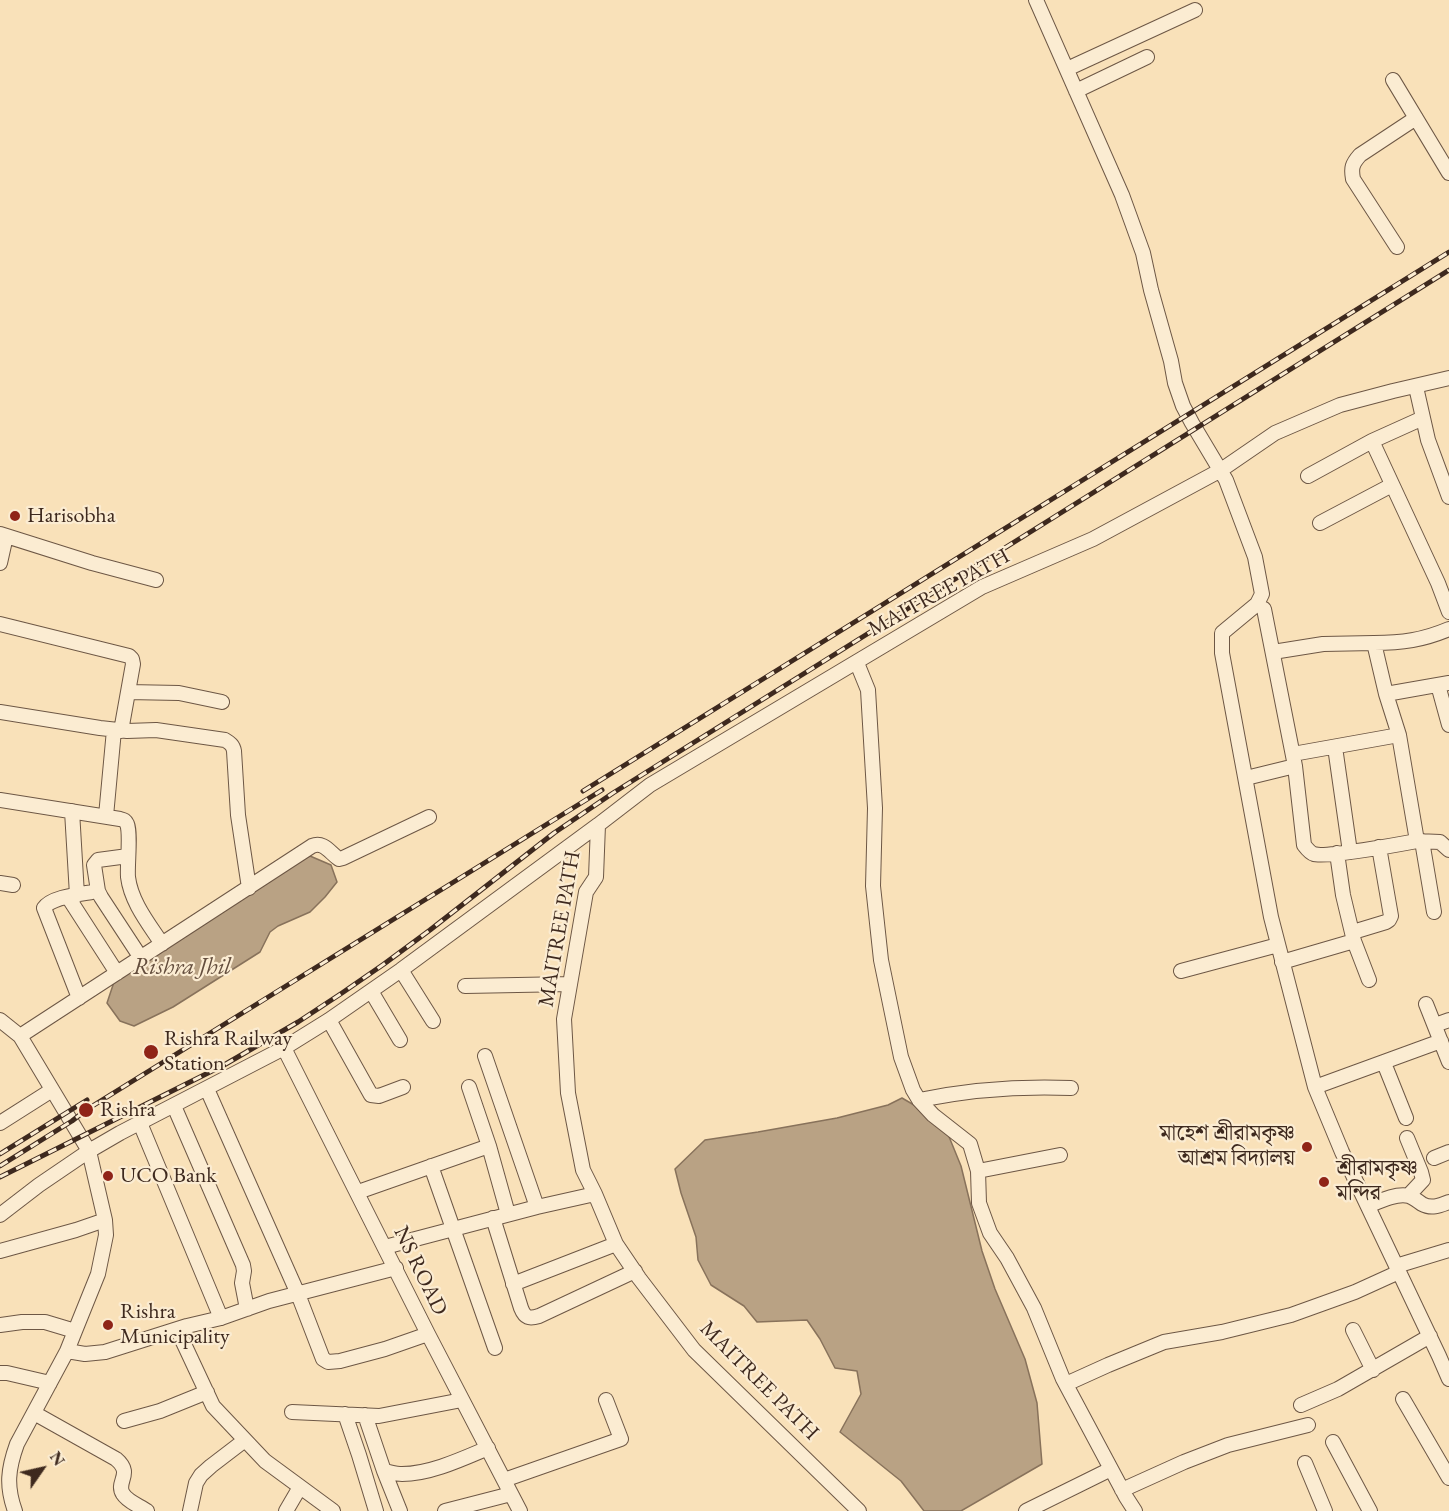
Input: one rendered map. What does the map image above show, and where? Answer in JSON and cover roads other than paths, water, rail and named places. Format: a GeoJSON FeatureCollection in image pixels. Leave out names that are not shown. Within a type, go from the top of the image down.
{"type":"FeatureCollection","features":[{"type":"Feature","properties":{"kind":"street"},"geometry":{"type":"LineString","coordinates":[[1036,0],[1122,195],[1143,253],[1175,383],[1183,406],[1226,480],[1255,557],[1262,594],[1257,604],[1222,633],[1222,653],[1267,896],[1282,962],[1315,1088],[1449,1379]]}},
{"type":"Feature","properties":{"kind":"street"},"geometry":{"type":"LineString","coordinates":[[1067,69],[1195,10]]}},
{"type":"Feature","properties":{"kind":"street"},"geometry":{"type":"LineString","coordinates":[[1076,90],[1147,57]]}},
{"type":"Feature","properties":{"kind":"street"},"geometry":{"type":"LineString","coordinates":[[1393,80],[1449,173]]}},
{"type":"Feature","properties":{"kind":"street"},"geometry":{"type":"LineString","coordinates":[[1397,247],[1353,179],[1351,166],[1360,155],[1416,118]]}},
{"type":"Feature","properties":{"kind":"street","name":"MAITREE PATH"},"geometry":{"type":"LineString","coordinates":[[860,1511],[694,1350],[616,1244],[583,1170],[568,1093],[564,1019],[586,892],[596,877],[598,825],[650,785],[982,587],[1093,539],[1221,470],[1275,433],[1340,405],[1449,378]]}},
{"type":"Feature","properties":{"kind":"street"},"geometry":{"type":"LineString","coordinates":[[1416,387],[1431,449],[1449,497]]}},
{"type":"Feature","properties":{"kind":"street"},"geometry":{"type":"LineString","coordinates":[[1308,476],[1372,441],[1423,418]]}},
{"type":"Feature","properties":{"kind":"street"},"geometry":{"type":"LineString","coordinates":[[1372,441],[1449,612]]}},
{"type":"Feature","properties":{"kind":"street"},"geometry":{"type":"LineString","coordinates":[[1320,523],[1392,485]]}},
{"type":"Feature","properties":{"kind":"street"},"geometry":{"type":"LineString","coordinates":[[0,563],[3,535],[156,580]]}},
{"type":"Feature","properties":{"kind":"street"},"geometry":{"type":"LineString","coordinates":[[1264,609],[1294,760],[1305,845],[1313,854],[1318,855],[1419,842],[1446,841]]}},
{"type":"Feature","properties":{"kind":"street"},"geometry":{"type":"LineString","coordinates":[[0,624],[129,656],[132,659],[128,692],[118,730],[106,816]]}},
{"type":"Feature","properties":{"kind":"street"},"geometry":{"type":"LineString","coordinates":[[1273,652],[1323,644],[1395,643],[1430,637],[1449,629]]}},
{"type":"Feature","properties":{"kind":"street"},"geometry":{"type":"LineString","coordinates":[[1374,643],[1399,735],[1434,912]]}},
{"type":"Feature","properties":{"kind":"street"},"geometry":{"type":"LineString","coordinates":[[857,663],[868,690],[875,808],[873,886],[881,960],[901,1057],[919,1100],[933,1115],[970,1144],[978,1171],[979,1203],[990,1233],[1007,1258],[1034,1308],[1066,1384],[1135,1511]]}},
{"type":"Feature","properties":{"kind":"street"},"geometry":{"type":"LineString","coordinates":[[1386,694],[1444,684],[1449,724]]}},
{"type":"Feature","properties":{"kind":"street"},"geometry":{"type":"LineString","coordinates":[[128,692],[179,693],[222,702]]}},
{"type":"Feature","properties":{"kind":"street"},"geometry":{"type":"LineString","coordinates":[[0,712],[118,730],[156,730],[225,740],[233,746],[238,814],[249,888]]}},
{"type":"Feature","properties":{"kind":"street"},"geometry":{"type":"LineString","coordinates":[[1246,778],[1335,747],[1399,735]]}},
{"type":"Feature","properties":{"kind":"street"},"geometry":{"type":"LineString","coordinates":[[1335,747],[1343,853],[1343,895],[1353,937],[1370,980]]}},
{"type":"Feature","properties":{"kind":"street"},"geometry":{"type":"LineString","coordinates":[[0,800],[106,816],[126,823],[129,879],[135,900],[162,944]]}},
{"type":"Feature","properties":{"kind":"street"},"geometry":{"type":"LineString","coordinates":[[72,811],[72,896],[117,973]]}},
{"type":"Feature","properties":{"kind":"street"},"geometry":{"type":"LineString","coordinates":[[20,1036],[312,846],[318,844],[324,846],[339,859],[344,858],[429,817]]}},
{"type":"Feature","properties":{"kind":"street"},"geometry":{"type":"LineString","coordinates":[[0,1215],[89,1151],[284,1048],[329,1020],[598,825]]}},
{"type":"Feature","properties":{"kind":"street"},"geometry":{"type":"LineString","coordinates":[[1282,962],[1353,937],[1389,920],[1391,916],[1379,847]]}},
{"type":"Feature","properties":{"kind":"street"},"geometry":{"type":"LineString","coordinates":[[128,856],[98,860],[94,866],[98,891],[141,958]]}},
{"type":"Feature","properties":{"kind":"street"},"geometry":{"type":"LineString","coordinates":[[79,998],[44,908],[50,902],[98,891]]}},
{"type":"Feature","properties":{"kind":"street"},"geometry":{"type":"LineString","coordinates":[[1180,971],[1278,945]]}},
{"type":"Feature","properties":{"kind":"street"},"geometry":{"type":"LineString","coordinates":[[401,970],[433,1021]]}},
{"type":"Feature","properties":{"kind":"street"},"geometry":{"type":"LineString","coordinates":[[465,986],[570,984]]}},
{"type":"Feature","properties":{"kind":"street"},"geometry":{"type":"LineString","coordinates":[[371,991],[400,1040]]}},
{"type":"Feature","properties":{"kind":"street"},"geometry":{"type":"LineString","coordinates":[[1426,1004],[1449,1062]]}},
{"type":"Feature","properties":{"kind":"street"},"geometry":{"type":"LineString","coordinates":[[0,1020],[20,1036],[89,1151],[105,1220],[106,1235],[98,1274],[67,1351],[17,1444],[9,1470],[8,1483],[15,1511]]}},
{"type":"Feature","properties":{"kind":"street"},"geometry":{"type":"LineString","coordinates":[[329,1020],[371,1095],[379,1096],[403,1087]]}},
{"type":"Feature","properties":{"kind":"street"},"geometry":{"type":"LineString","coordinates":[[1434,1025],[1449,1020]]}},
{"type":"Feature","properties":{"kind":"street"},"geometry":{"type":"LineString","coordinates":[[1315,1088],[1441,1041]]}},
{"type":"Feature","properties":{"kind":"street","name":"NS ROAD"},"geometry":{"type":"LineString","coordinates":[[284,1048],[520,1511]]}},
{"type":"Feature","properties":{"kind":"street"},"geometry":{"type":"LineString","coordinates":[[485,1056],[537,1207]]}},
{"type":"Feature","properties":{"kind":"street"},"geometry":{"type":"LineString","coordinates":[[1384,1063],[1406,1118]]}},
{"type":"Feature","properties":{"kind":"street"},"geometry":{"type":"LineString","coordinates":[[469,1087],[508,1214]]}},
{"type":"Feature","properties":{"kind":"street"},"geometry":{"type":"LineString","coordinates":[[919,1100],[981,1091],[1043,1087],[1071,1088]]}},
{"type":"Feature","properties":{"kind":"street"},"geometry":{"type":"LineString","coordinates":[[207,1089],[298,1294],[321,1356],[325,1361],[340,1361],[428,1334]]}},
{"type":"Feature","properties":{"kind":"street"},"geometry":{"type":"LineString","coordinates":[[0,1123],[52,1090]]}},
{"type":"Feature","properties":{"kind":"street"},"geometry":{"type":"LineString","coordinates":[[174,1106],[243,1265],[242,1283],[247,1309]]}},
{"type":"Feature","properties":{"kind":"street"},"geometry":{"type":"LineString","coordinates":[[140,1123],[221,1318]]}},
{"type":"Feature","properties":{"kind":"street"},"geometry":{"type":"LineString","coordinates":[[1407,1138],[1423,1180],[1408,1196]]}},
{"type":"Feature","properties":{"kind":"street"},"geometry":{"type":"LineString","coordinates":[[358,1192],[489,1146]]}},
{"type":"Feature","properties":{"kind":"street"},"geometry":{"type":"LineString","coordinates":[[1434,1158],[1449,1152]]}},
{"type":"Feature","properties":{"kind":"street"},"geometry":{"type":"LineString","coordinates":[[978,1171],[1060,1155]]}},
{"type":"Feature","properties":{"kind":"street"},"geometry":{"type":"LineString","coordinates":[[431,1166],[495,1348]]}},
{"type":"Feature","properties":{"kind":"street"},"geometry":{"type":"LineString","coordinates":[[385,1246],[595,1194]]}},
{"type":"Feature","properties":{"kind":"street"},"geometry":{"type":"LineString","coordinates":[[1368,1206],[1402,1195],[1431,1207],[1449,1202]]}},
{"type":"Feature","properties":{"kind":"street"},"geometry":{"type":"LineString","coordinates":[[493,1218],[524,1316],[532,1318],[539,1316],[635,1271]]}},
{"type":"Feature","properties":{"kind":"street"},"geometry":{"type":"LineString","coordinates":[[0,1251],[105,1220]]}},
{"type":"Feature","properties":{"kind":"street"},"geometry":{"type":"LineString","coordinates":[[513,1284],[616,1244]]}},
{"type":"Feature","properties":{"kind":"street"},"geometry":{"type":"LineString","coordinates":[[1066,1384],[1164,1342],[1222,1332],[1291,1315],[1355,1292],[1398,1269],[1449,1251]]}},
{"type":"Feature","properties":{"kind":"street"},"geometry":{"type":"LineString","coordinates":[[67,1351],[85,1354],[105,1352],[177,1329],[221,1318],[269,1301],[396,1268]]}},
{"type":"Feature","properties":{"kind":"street"},"geometry":{"type":"LineString","coordinates":[[0,1325],[36,1321],[75,1331]]}},
{"type":"Feature","properties":{"kind":"street"},"geometry":{"type":"LineString","coordinates":[[177,1329],[213,1406],[265,1461],[333,1511]]}},
{"type":"Feature","properties":{"kind":"street"},"geometry":{"type":"LineString","coordinates":[[1353,1330],[1373,1370]]}},
{"type":"Feature","properties":{"kind":"street"},"geometry":{"type":"LineString","coordinates":[[1301,1405],[1338,1389],[1430,1336]]}},
{"type":"Feature","properties":{"kind":"street"},"geometry":{"type":"LineString","coordinates":[[0,1373],[50,1383]]}},
{"type":"Feature","properties":{"kind":"street"},"geometry":{"type":"LineString","coordinates":[[124,1421],[160,1412],[207,1392]]}},
{"type":"Feature","properties":{"kind":"street"},"geometry":{"type":"LineString","coordinates":[[1403,1399],[1449,1478]]}},
{"type":"Feature","properties":{"kind":"street"},"geometry":{"type":"LineString","coordinates":[[292,1412],[379,1416],[462,1400]]}},
{"type":"Feature","properties":{"kind":"street"},"geometry":{"type":"LineString","coordinates":[[504,1480],[621,1439],[606,1400]]}},
{"type":"Feature","properties":{"kind":"street"},"geometry":{"type":"LineString","coordinates":[[34,1413],[116,1459],[124,1470],[122,1493],[130,1501],[147,1511]]}},
{"type":"Feature","properties":{"kind":"street"},"geometry":{"type":"LineString","coordinates":[[345,1414],[376,1511]]}},
{"type":"Feature","properties":{"kind":"street"},"geometry":{"type":"LineString","coordinates":[[365,1415],[400,1511]]}},
{"type":"Feature","properties":{"kind":"street"},"geometry":{"type":"LineString","coordinates":[[1122,1490],[1228,1445],[1308,1425]]}},
{"type":"Feature","properties":{"kind":"street"},"geometry":{"type":"LineString","coordinates":[[190,1511],[196,1483],[201,1475],[245,1440]]}},
{"type":"Feature","properties":{"kind":"street"},"geometry":{"type":"LineString","coordinates":[[1333,1442],[1371,1511]]}},
{"type":"Feature","properties":{"kind":"street"},"geometry":{"type":"LineString","coordinates":[[384,1471],[402,1474],[423,1471],[488,1449]]}},
{"type":"Feature","properties":{"kind":"street"},"geometry":{"type":"LineString","coordinates":[[1305,1463],[1325,1511]]}},
{"type":"Feature","properties":{"kind":"street"},"geometry":{"type":"LineString","coordinates":[[1026,1511],[1111,1469]]}},
{"type":"Feature","properties":{"kind":"street"},"geometry":{"type":"LineString","coordinates":[[286,1511],[300,1487]]}},
{"type":"Feature","properties":{"kind":"street"},"geometry":{"type":"LineString","coordinates":[[445,1511],[511,1494]]}},
{"type":"Feature","properties":{"kind":"water","name":"Rishra Jhil"},"geometry":{"type":"Polygon","coordinates":[[[310,856],[331,865],[337,882],[310,912],[278,926],[270,932],[260,952],[173,1007],[134,1026],[120,1021],[107,1003],[117,973],[296,862],[310,856]]]}},
{"type":"Feature","properties":{"kind":"water"},"geometry":{"type":"Polygon","coordinates":[[[902,1098],[943,1122],[961,1166],[982,1251],[995,1289],[1025,1359],[1037,1403],[1042,1464],[961,1511],[924,1511],[901,1481],[840,1432],[861,1394],[857,1371],[835,1368],[807,1320],[757,1322],[744,1306],[711,1285],[698,1260],[696,1237],[675,1169],[705,1140],[837,1118],[888,1105],[902,1098]]]}},
{"type":"Feature","properties":{"kind":"railway"},"geometry":{"type":"LineString","coordinates":[[583,791],[1449,252]]}},
{"type":"Feature","properties":{"kind":"railway"},"geometry":{"type":"LineString","coordinates":[[0,1177],[224,1065],[298,1022],[384,964],[554,833],[613,793],[1449,270]]}},
{"type":"Feature","properties":{"kind":"railway"},"geometry":{"type":"LineString","coordinates":[[0,1166],[86,1110],[602,790]]}},
{"type":"Feature","properties":{"kind":"railway"},"geometry":{"type":"LineString","coordinates":[[0,1154],[87,1100]]}},
{"type":"Feature","properties":{"kind":"place","name":"Harisobha"},"geometry":{"type":"Point","coordinates":[15,516]}},
{"type":"Feature","properties":{"kind":"place","name":"Rishra Railway Station"},"geometry":{"type":"Point","coordinates":[151,1052]}},
{"type":"Feature","properties":{"kind":"place","name":"Rishra"},"geometry":{"type":"Point","coordinates":[86,1110]}},
{"type":"Feature","properties":{"kind":"place","name":"মাহেশ শ্রীরামকৃষ্ণ আশ্রম বিদ্যালয়"},"geometry":{"type":"Point","coordinates":[1307,1147]}},
{"type":"Feature","properties":{"kind":"place","name":"UCO Bank"},"geometry":{"type":"Point","coordinates":[108,1176]}},
{"type":"Feature","properties":{"kind":"place","name":"শ্রীরামকৃষ্ণ মন্দির"},"geometry":{"type":"Point","coordinates":[1324,1182]}},
{"type":"Feature","properties":{"kind":"place","name":"Rishra Municipality"},"geometry":{"type":"Point","coordinates":[108,1325]}}]}
